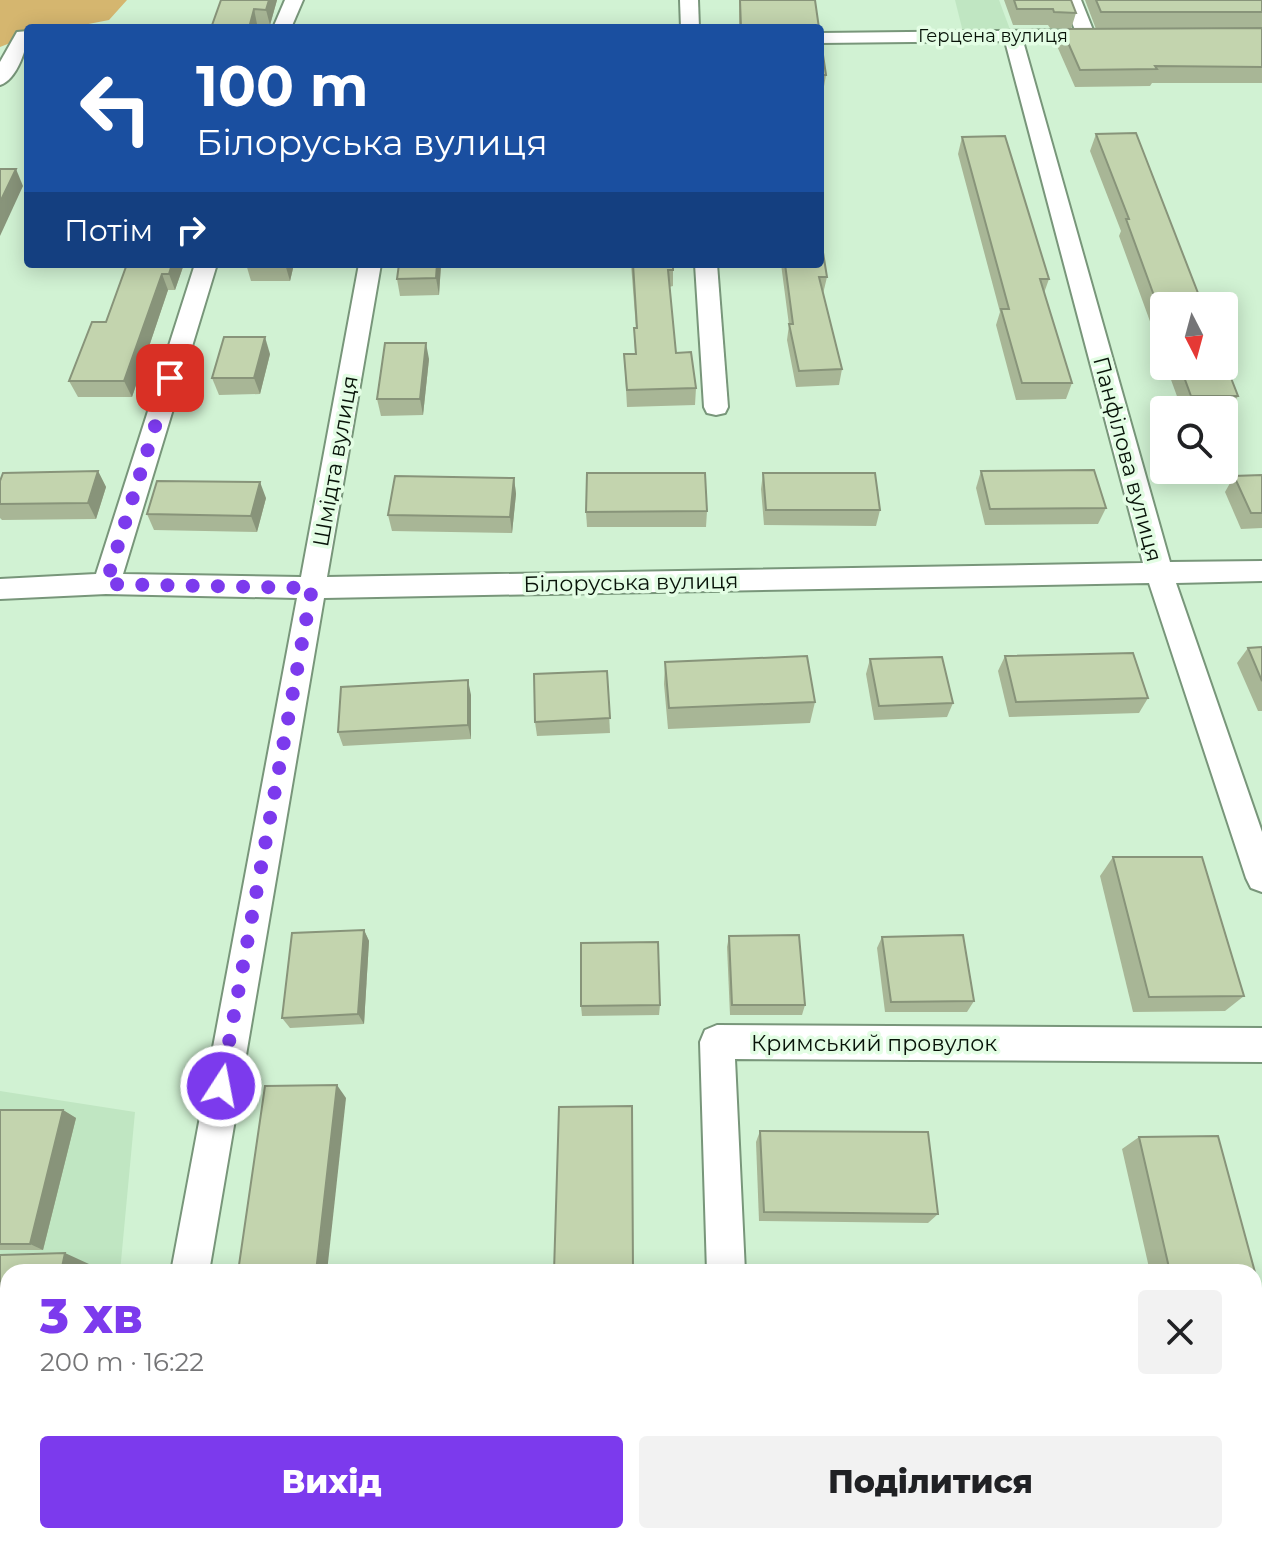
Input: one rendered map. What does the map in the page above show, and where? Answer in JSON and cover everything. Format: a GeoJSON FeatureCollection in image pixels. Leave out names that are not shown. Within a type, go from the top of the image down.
{"type":"FeatureCollection","features":[{"type":"Feature","properties":{"kind":"street"},"geometry":{"type":"LineString","coordinates":[[284,24],[294,0]]}},
{"type":"Feature","properties":{"kind":"street"},"geometry":{"type":"LineString","coordinates":[[689,0],[690,24]]}},
{"type":"Feature","properties":{"kind":"street"},"geometry":{"type":"LineString","coordinates":[[1072,0],[1086,35]]}},
{"type":"Feature","properties":{"kind":"street","name":"Панфілова вулиця"},"geometry":{"type":"LineString","coordinates":[[1012,35],[1159,572],[1262,878]]}},
{"type":"Feature","properties":{"kind":"street","name":"Герцена вулиця"},"geometry":{"type":"LineString","coordinates":[[824,38],[1115,35]]}},
{"type":"Feature","properties":{"kind":"street"},"geometry":{"type":"LineString","coordinates":[[0,79],[24,39]]}},
{"type":"Feature","properties":{"kind":"street"},"geometry":{"type":"LineString","coordinates":[[106,584],[205,268]]}},
{"type":"Feature","properties":{"kind":"street","name":"Шмідта вулиця"},"geometry":{"type":"LineString","coordinates":[[191,1264],[369,268]]}},
{"type":"Feature","properties":{"kind":"street"},"geometry":{"type":"LineString","coordinates":[[706,268],[716,407]]}},
{"type":"Feature","properties":{"kind":"street","name":"Білоруська вулиця"},"geometry":{"type":"LineString","coordinates":[[0,589],[106,584],[312,588],[1262,571]]}},
{"type":"Feature","properties":{"kind":"street","name":"Кримський провулок"},"geometry":{"type":"LineString","coordinates":[[726,1264],[717,1042],[1262,1045]]}},
{"type":"Feature","properties":{"kind":"shaded area"},"geometry":{"type":"Polygon","coordinates":[[[0,0],[127,0],[109,20],[88,24],[24,24],[24,38],[0,47],[0,0]]]}},
{"type":"Feature","properties":{"kind":"shaded area"},"geometry":{"type":"Polygon","coordinates":[[[955,0],[999,0],[1012,35],[964,36],[955,0]]]}},
{"type":"Feature","properties":{"kind":"shaded area"},"geometry":{"type":"Polygon","coordinates":[[[0,1091],[135,1112],[121,1264],[0,1264],[0,1091]]]}},
{"type":"Feature","properties":{"kind":"building"},"geometry":{"type":"Polygon","coordinates":[[[221,0],[269,0],[266,10],[254,9],[250,24],[212,24],[221,0]]]}},
{"type":"Feature","properties":{"kind":"building"},"geometry":{"type":"Polygon","coordinates":[[[740,0],[815,0],[818,24],[741,24],[740,0]]]}},
{"type":"Feature","properties":{"kind":"building"},"geometry":{"type":"Polygon","coordinates":[[[1014,0],[1071,0],[1076,13],[1054,12],[1053,9],[1017,9],[1014,0]]]}},
{"type":"Feature","properties":{"kind":"building"},"geometry":{"type":"Polygon","coordinates":[[[1096,0],[1262,0],[1262,12],[1101,12],[1096,0]]]}},
{"type":"Feature","properties":{"kind":"building"},"geometry":{"type":"Polygon","coordinates":[[[1262,28],[1262,67],[1155,66],[1157,69],[1080,70],[1062,29],[1262,28]]]}},
{"type":"Feature","properties":{"kind":"building"},"geometry":{"type":"Polygon","coordinates":[[[1136,133],[1198,292],[1153,292],[1096,134],[1136,133]]]}},
{"type":"Feature","properties":{"kind":"building"},"geometry":{"type":"Polygon","coordinates":[[[1005,136],[1049,279],[1040,279],[1072,383],[1022,383],[1001,309],[1009,309],[962,137],[1005,136]]]}},
{"type":"Feature","properties":{"kind":"building"},"geometry":{"type":"Polygon","coordinates":[[[0,169],[16,169],[0,202],[0,169]]]}},
{"type":"Feature","properties":{"kind":"building"},"geometry":{"type":"Polygon","coordinates":[[[824,259],[827,277],[819,277],[842,369],[799,371],[789,324],[793,324],[786,268],[824,268],[824,259]]]}},
{"type":"Feature","properties":{"kind":"building"},"geometry":{"type":"Polygon","coordinates":[[[126,268],[171,268],[169,274],[162,274],[124,381],[69,381],[92,322],[106,322],[126,268]]]}},
{"type":"Feature","properties":{"kind":"building"},"geometry":{"type":"Polygon","coordinates":[[[398,268],[437,268],[436,278],[397,279],[398,268]]]}},
{"type":"Feature","properties":{"kind":"building"},"geometry":{"type":"Polygon","coordinates":[[[633,268],[673,268],[668,270],[676,353],[691,352],[696,388],[627,390],[624,354],[636,354],[634,328],[637,328],[633,268]]]}},
{"type":"Feature","properties":{"kind":"building"},"geometry":{"type":"Polygon","coordinates":[[[224,337],[265,337],[254,378],[212,378],[224,337]]]}},
{"type":"Feature","properties":{"kind":"building"},"geometry":{"type":"Polygon","coordinates":[[[385,343],[426,343],[420,399],[377,399],[385,343]]]}},
{"type":"Feature","properties":{"kind":"building"},"geometry":{"type":"Polygon","coordinates":[[[1185,380],[1232,380],[1238,396],[1191,396],[1185,380]]]}},
{"type":"Feature","properties":{"kind":"building"},"geometry":{"type":"Polygon","coordinates":[[[1094,470],[1106,508],[990,509],[981,471],[1094,470]]]}},
{"type":"Feature","properties":{"kind":"building"},"geometry":{"type":"Polygon","coordinates":[[[98,471],[88,503],[0,504],[3,473],[98,471]]]}},
{"type":"Feature","properties":{"kind":"building"},"geometry":{"type":"Polygon","coordinates":[[[587,473],[705,473],[707,511],[586,512],[587,473]]]}},
{"type":"Feature","properties":{"kind":"building"},"geometry":{"type":"Polygon","coordinates":[[[763,473],[875,473],[880,510],[766,510],[763,473]]]}},
{"type":"Feature","properties":{"kind":"building"},"geometry":{"type":"Polygon","coordinates":[[[1262,475],[1262,513],[1251,513],[1238,484],[1238,476],[1262,475]]]}},
{"type":"Feature","properties":{"kind":"building"},"geometry":{"type":"Polygon","coordinates":[[[395,476],[514,478],[510,517],[388,515],[395,476]]]}},
{"type":"Feature","properties":{"kind":"building"},"geometry":{"type":"Polygon","coordinates":[[[157,481],[260,482],[251,516],[147,514],[157,481]]]}},
{"type":"Feature","properties":{"kind":"building"},"geometry":{"type":"Polygon","coordinates":[[[1262,647],[1262,681],[1248,648],[1262,647]]]}},
{"type":"Feature","properties":{"kind":"building"},"geometry":{"type":"Polygon","coordinates":[[[1133,653],[1148,698],[1016,702],[1005,656],[1133,653]]]}},
{"type":"Feature","properties":{"kind":"building"},"geometry":{"type":"Polygon","coordinates":[[[807,656],[815,702],[669,708],[665,662],[807,656]]]}},
{"type":"Feature","properties":{"kind":"building"},"geometry":{"type":"Polygon","coordinates":[[[942,657],[953,703],[879,706],[870,659],[942,657]]]}},
{"type":"Feature","properties":{"kind":"building"},"geometry":{"type":"Polygon","coordinates":[[[607,671],[610,718],[535,722],[534,674],[607,671]]]}},
{"type":"Feature","properties":{"kind":"building"},"geometry":{"type":"Polygon","coordinates":[[[468,680],[468,725],[338,732],[341,687],[468,680]]]}},
{"type":"Feature","properties":{"kind":"building"},"geometry":{"type":"Polygon","coordinates":[[[1113,857],[1202,857],[1244,996],[1149,997],[1113,857]]]}},
{"type":"Feature","properties":{"kind":"building"},"geometry":{"type":"Polygon","coordinates":[[[364,930],[358,1014],[282,1018],[292,933],[364,930]]]}},
{"type":"Feature","properties":{"kind":"building"},"geometry":{"type":"Polygon","coordinates":[[[799,935],[805,1005],[732,1005],[729,936],[799,935]]]}},
{"type":"Feature","properties":{"kind":"building"},"geometry":{"type":"Polygon","coordinates":[[[963,935],[974,1001],[891,1002],[882,937],[963,935]]]}},
{"type":"Feature","properties":{"kind":"building"},"geometry":{"type":"Polygon","coordinates":[[[658,942],[660,1005],[581,1006],[581,943],[658,942]]]}},
{"type":"Feature","properties":{"kind":"building"},"geometry":{"type":"Polygon","coordinates":[[[337,1085],[317,1264],[239,1264],[265,1086],[337,1085]]]}},
{"type":"Feature","properties":{"kind":"building"},"geometry":{"type":"Polygon","coordinates":[[[632,1106],[633,1264],[554,1264],[559,1107],[632,1106]]]}},
{"type":"Feature","properties":{"kind":"building"},"geometry":{"type":"Polygon","coordinates":[[[0,1110],[63,1110],[30,1244],[0,1244],[0,1110]]]}},
{"type":"Feature","properties":{"kind":"building"},"geometry":{"type":"Polygon","coordinates":[[[760,1131],[928,1132],[938,1214],[764,1212],[760,1131]]]}},
{"type":"Feature","properties":{"kind":"building"},"geometry":{"type":"Polygon","coordinates":[[[1218,1136],[1253,1264],[1168,1264],[1139,1137],[1218,1136]]]}},
{"type":"Feature","properties":{"kind":"building"},"geometry":{"type":"Polygon","coordinates":[[[65,1253],[63,1264],[0,1264],[0,1255],[65,1253]]]}},
{"type":"Feature","properties":{"kind":"route"},"geometry":{"type":"LineString","coordinates":[[170,378],[106,584],[312,588],[221,1086]]}}]}
